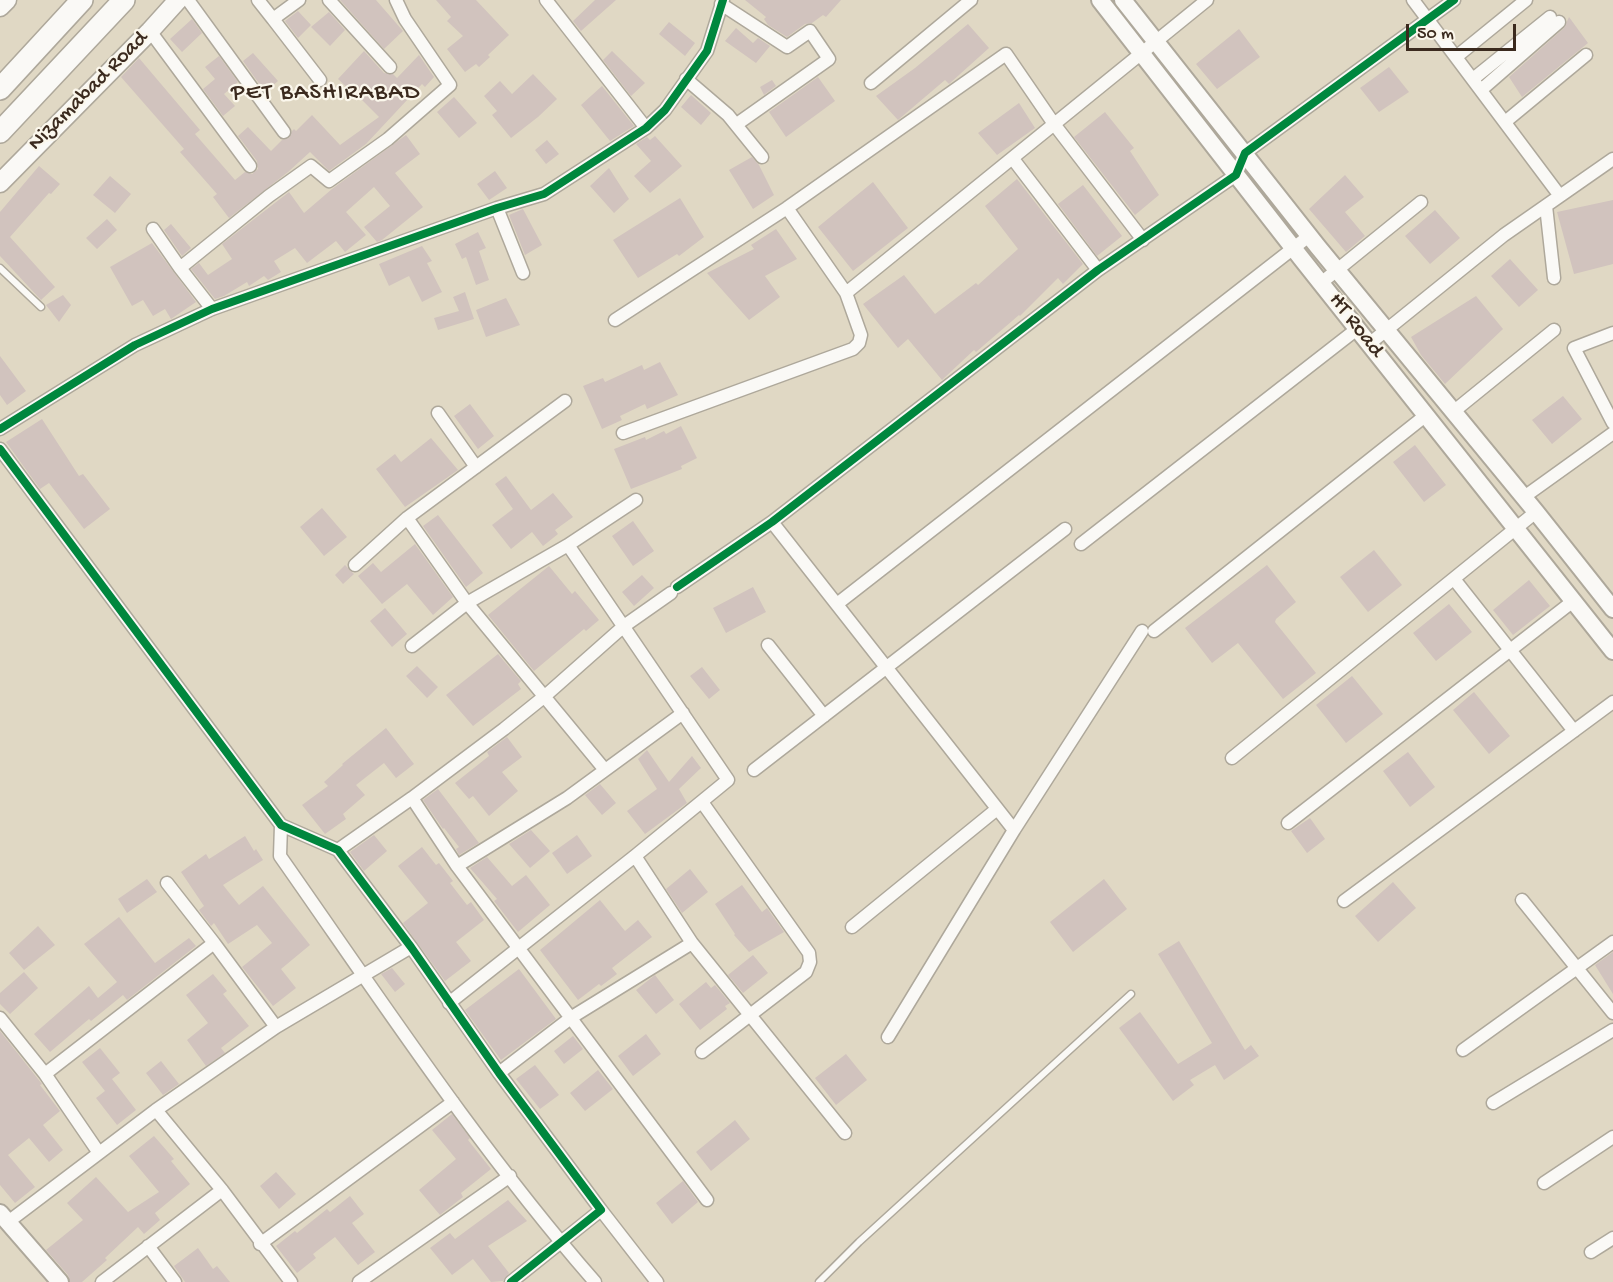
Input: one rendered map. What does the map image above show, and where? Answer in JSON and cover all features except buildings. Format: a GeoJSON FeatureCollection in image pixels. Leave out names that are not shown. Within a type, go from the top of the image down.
{"type":"FeatureCollection","features":[{"type":"Feature","properties":{"kind":"highway"},"geometry":{"type":"LineString","coordinates":[[0,89],[82,0]]}},
{"type":"Feature","properties":{"kind":"highway","name":"Nizamabad Road"},"geometry":{"type":"LineString","coordinates":[[0,132],[124,0]]}},
{"type":"Feature","properties":{"kind":"highway"},"geometry":{"type":"LineString","coordinates":[[57,27],[79,48]]}},
{"type":"Feature","properties":{"kind":"main road"},"geometry":{"type":"LineString","coordinates":[[0,7],[7,0]]}},
{"type":"Feature","properties":{"kind":"main road","name":"Nizamabad Road"},"geometry":{"type":"LineString","coordinates":[[0,183],[178,0]]}},
{"type":"Feature","properties":{"kind":"street"},"geometry":{"type":"LineString","coordinates":[[188,0],[284,132]]}},
{"type":"Feature","properties":{"kind":"street"},"geometry":{"type":"LineString","coordinates":[[258,0],[320,80]]}},
{"type":"Feature","properties":{"kind":"street"},"geometry":{"type":"LineString","coordinates":[[273,19],[299,0]]}},
{"type":"Feature","properties":{"kind":"street"},"geometry":{"type":"LineString","coordinates":[[329,0],[390,67]]}},
{"type":"Feature","properties":{"kind":"street"},"geometry":{"type":"LineString","coordinates":[[180,268],[269,196],[311,166],[329,181],[388,139],[450,85],[405,19],[396,0]]}},
{"type":"Feature","properties":{"kind":"street"},"geometry":{"type":"LineString","coordinates":[[546,0],[646,128]]}},
{"type":"Feature","properties":{"kind":"street"},"geometry":{"type":"LineString","coordinates":[[871,83],[971,0]]}},
{"type":"Feature","properties":{"kind":"street","name":"HT Road"},"geometry":{"type":"LineString","coordinates":[[1100,0],[1425,416],[1613,651]]}},
{"type":"Feature","properties":{"kind":"street","name":"HT Road"},"geometry":{"type":"LineString","coordinates":[[1123,0],[1309,236],[1613,609]]}},
{"type":"Feature","properties":{"kind":"street"},"geometry":{"type":"LineString","coordinates":[[846,294],[1207,0]]}},
{"type":"Feature","properties":{"kind":"street"},"geometry":{"type":"LineString","coordinates":[[1413,0],[1560,196]]}},
{"type":"Feature","properties":{"kind":"street"},"geometry":{"type":"LineString","coordinates":[[338,850],[412,798],[545,696],[624,626],[772,522],[1098,270],[1236,175],[1245,153],[1454,0]]}},
{"type":"Feature","properties":{"kind":"street"},"geometry":{"type":"LineString","coordinates":[[1456,57],[1526,0]]}},
{"type":"Feature","properties":{"kind":"street"},"geometry":{"type":"LineString","coordinates":[[0,429],[135,345],[212,309],[497,208],[544,194],[646,128],[665,110],[707,51],[722,2],[787,47],[810,31],[829,59],[737,124]]}},
{"type":"Feature","properties":{"kind":"street"},"geometry":{"type":"LineString","coordinates":[[1473,79],[1555,19],[1481,90]]}},
{"type":"Feature","properties":{"kind":"street"},"geometry":{"type":"LineString","coordinates":[[150,31],[250,166]]}},
{"type":"Feature","properties":{"kind":"street"},"geometry":{"type":"LineString","coordinates":[[615,320],[787,208],[1006,54],[1054,124],[1143,240]]}},
{"type":"Feature","properties":{"kind":"street"},"geometry":{"type":"LineString","coordinates":[[1505,122],[1586,54]]}},
{"type":"Feature","properties":{"kind":"street"},"geometry":{"type":"LineString","coordinates":[[686,80],[737,124],[762,157]]}},
{"type":"Feature","properties":{"kind":"street"},"geometry":{"type":"LineString","coordinates":[[1013,159],[1098,270]]}},
{"type":"Feature","properties":{"kind":"street"},"geometry":{"type":"LineString","coordinates":[[1369,344],[1504,235],[1613,159]]}},
{"type":"Feature","properties":{"kind":"street"},"geometry":{"type":"LineString","coordinates":[[1321,283],[1421,202]]}},
{"type":"Feature","properties":{"kind":"street"},"geometry":{"type":"LineString","coordinates":[[1546,206],[1554,278]]}},
{"type":"Feature","properties":{"kind":"street"},"geometry":{"type":"LineString","coordinates":[[497,208],[523,273]]}},
{"type":"Feature","properties":{"kind":"street"},"geometry":{"type":"LineString","coordinates":[[623,433],[853,349],[859,343],[861,335],[846,294],[787,208]]}},
{"type":"Feature","properties":{"kind":"street"},"geometry":{"type":"LineString","coordinates":[[153,229],[212,309]]}},
{"type":"Feature","properties":{"kind":"street"},"geometry":{"type":"LineString","coordinates":[[837,604],[1309,236]]}},
{"type":"Feature","properties":{"kind":"street"},"geometry":{"type":"LineString","coordinates":[[1081,544],[1357,329]]}},
{"type":"Feature","properties":{"kind":"street"},"geometry":{"type":"LineString","coordinates":[[1453,412],[1554,330]]}},
{"type":"Feature","properties":{"kind":"street"},"geometry":{"type":"LineString","coordinates":[[1613,333],[1574,348],[1613,423]]}},
{"type":"Feature","properties":{"kind":"street"},"geometry":{"type":"LineString","coordinates":[[355,566],[407,518],[565,401]]}},
{"type":"Feature","properties":{"kind":"street"},"geometry":{"type":"LineString","coordinates":[[438,413],[476,467]]}},
{"type":"Feature","properties":{"kind":"street"},"geometry":{"type":"LineString","coordinates":[[888,1037],[1014,830],[1148,631],[1425,416]]}},
{"type":"Feature","properties":{"kind":"street"},"geometry":{"type":"LineString","coordinates":[[1524,497],[1613,433]]}},
{"type":"Feature","properties":{"kind":"street"},"geometry":{"type":"LineString","coordinates":[[0,449],[281,825],[338,850],[411,947],[499,1073],[657,1282]]}},
{"type":"Feature","properties":{"kind":"street"},"geometry":{"type":"LineString","coordinates":[[412,646],[467,603],[568,545],[636,500]]}},
{"type":"Feature","properties":{"kind":"street"},"geometry":{"type":"LineString","coordinates":[[1232,758],[1536,512]]}},
{"type":"Feature","properties":{"kind":"street"},"geometry":{"type":"LineString","coordinates":[[407,518],[467,603],[605,770]]}},
{"type":"Feature","properties":{"kind":"street"},"geometry":{"type":"LineString","coordinates":[[772,522],[1014,830]]}},
{"type":"Feature","properties":{"kind":"street"},"geometry":{"type":"LineString","coordinates":[[754,770],[1065,529]]}},
{"type":"Feature","properties":{"kind":"street"},"geometry":{"type":"LineString","coordinates":[[449,1003],[728,780],[568,545]]}},
{"type":"Feature","properties":{"kind":"street"},"geometry":{"type":"LineString","coordinates":[[1454,579],[1574,731]]}},
{"type":"Feature","properties":{"kind":"street"},"geometry":{"type":"LineString","coordinates":[[1288,823],[1572,602]]}},
{"type":"Feature","properties":{"kind":"street"},"geometry":{"type":"LineString","coordinates":[[768,645],[824,716]]}},
{"type":"Feature","properties":{"kind":"street"},"geometry":{"type":"LineString","coordinates":[[1344,901],[1613,702]]}},
{"type":"Feature","properties":{"kind":"street"},"geometry":{"type":"LineString","coordinates":[[457,866],[567,798],[683,713]]}},
{"type":"Feature","properties":{"kind":"street"},"geometry":{"type":"LineString","coordinates":[[412,798],[457,866],[707,1200]]}},
{"type":"Feature","properties":{"kind":"street"},"geometry":{"type":"LineString","coordinates":[[702,802],[809,953],[810,962],[806,972],[702,1052]]}},
{"type":"Feature","properties":{"kind":"street"},"geometry":{"type":"LineString","coordinates":[[852,927],[997,808]]}},
{"type":"Feature","properties":{"kind":"street"},"geometry":{"type":"LineString","coordinates":[[281,825],[280,856],[453,1102],[561,1244],[595,1282]]}},
{"type":"Feature","properties":{"kind":"street"},"geometry":{"type":"LineString","coordinates":[[635,856],[692,943],[845,1133]]}},
{"type":"Feature","properties":{"kind":"street"},"geometry":{"type":"LineString","coordinates":[[167,883],[276,1027]]}},
{"type":"Feature","properties":{"kind":"street"},"geometry":{"type":"LineString","coordinates":[[1522,900],[1578,966],[1613,1013]]}},
{"type":"Feature","properties":{"kind":"street"},"geometry":{"type":"LineString","coordinates":[[1463,1050],[1613,942]]}},
{"type":"Feature","properties":{"kind":"street"},"geometry":{"type":"LineString","coordinates":[[45,1074],[214,943]]}},
{"type":"Feature","properties":{"kind":"street"},"geometry":{"type":"LineString","coordinates":[[499,1073],[572,1017],[692,943]]}},
{"type":"Feature","properties":{"kind":"street"},"geometry":{"type":"LineString","coordinates":[[60,1282],[4,1218],[276,1027],[411,947]]}},
{"type":"Feature","properties":{"kind":"street"},"geometry":{"type":"LineString","coordinates":[[0,1018],[45,1074],[99,1153]]}},
{"type":"Feature","properties":{"kind":"street"},"geometry":{"type":"LineString","coordinates":[[1493,1103],[1613,1030]]}},
{"type":"Feature","properties":{"kind":"street"},"geometry":{"type":"LineString","coordinates":[[260,1244],[453,1102]]}},
{"type":"Feature","properties":{"kind":"street"},"geometry":{"type":"LineString","coordinates":[[156,1110],[222,1190],[260,1244],[291,1282]]}},
{"type":"Feature","properties":{"kind":"street"},"geometry":{"type":"LineString","coordinates":[[1544,1183],[1613,1137]]}},
{"type":"Feature","properties":{"kind":"street"},"geometry":{"type":"LineString","coordinates":[[359,1282],[510,1176]]}},
{"type":"Feature","properties":{"kind":"street"},"geometry":{"type":"LineString","coordinates":[[102,1282],[222,1190]]}},
{"type":"Feature","properties":{"kind":"street"},"geometry":{"type":"LineString","coordinates":[[511,1282],[601,1210]]}},
{"type":"Feature","properties":{"kind":"street"},"geometry":{"type":"LineString","coordinates":[[1592,1252],[1613,1239]]}},
{"type":"Feature","properties":{"kind":"street"},"geometry":{"type":"LineString","coordinates":[[148,1246],[175,1282]]}},
{"type":"Feature","properties":{"kind":"lane"},"geometry":{"type":"LineString","coordinates":[[0,268],[41,307]]}},
{"type":"Feature","properties":{"kind":"lane"},"geometry":{"type":"LineString","coordinates":[[819,1282],[859,1242],[1131,994]]}},
{"type":"Feature","properties":{"kind":"cycle path"},"geometry":{"type":"LineString","coordinates":[[0,429],[135,345],[212,309],[497,208],[544,194],[646,128],[665,110],[707,51],[723,0]]}},
{"type":"Feature","properties":{"kind":"cycle path"},"geometry":{"type":"LineString","coordinates":[[677,587],[772,522],[1098,270],[1236,175],[1245,153],[1454,0]]}},
{"type":"Feature","properties":{"kind":"cycle path"},"geometry":{"type":"LineString","coordinates":[[0,449],[281,825],[338,850],[601,1210],[511,1282]]}},
{"type":"Feature","properties":{"kind":"district","name":"PET BASHIRABAD"},"geometry":{"type":"Point","coordinates":[326,94]}}]}
